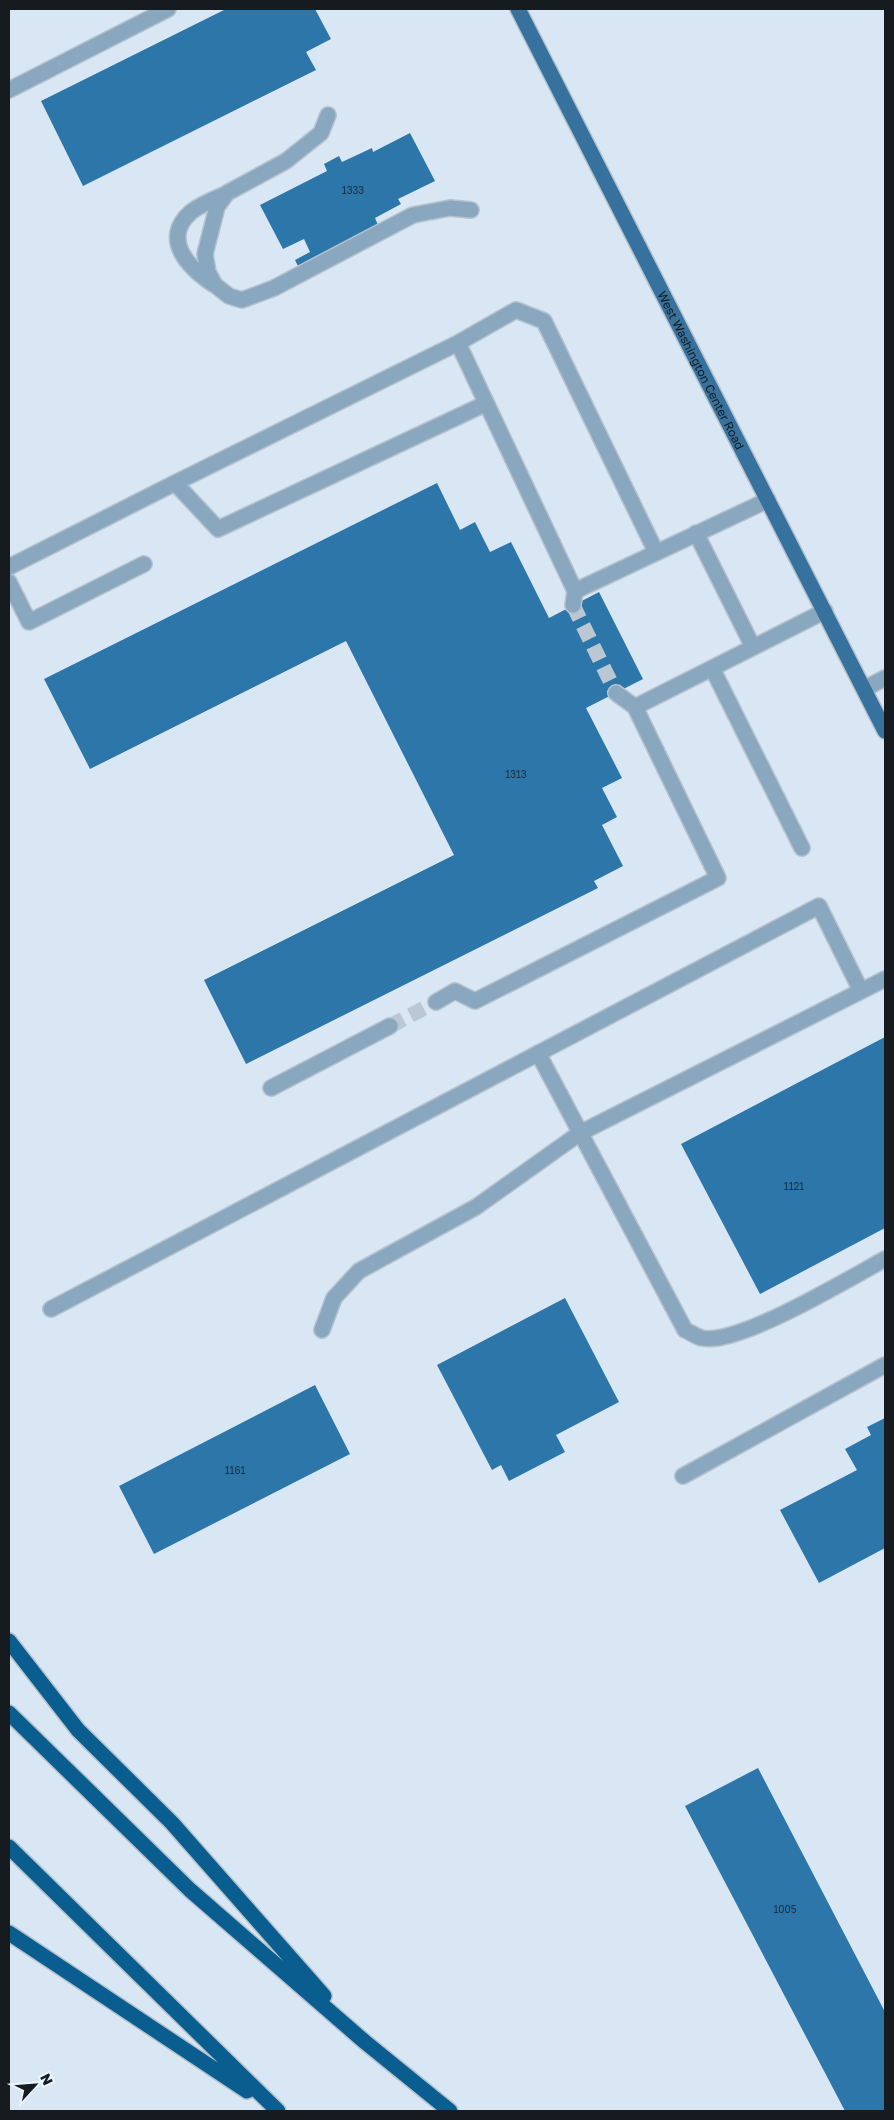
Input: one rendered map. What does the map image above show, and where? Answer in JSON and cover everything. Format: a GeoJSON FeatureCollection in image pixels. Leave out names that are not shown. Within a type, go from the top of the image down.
{"type":"FeatureCollection","features":[{"type":"Feature","properties":{"kind":"highway"},"geometry":{"type":"LineString","coordinates":[[9,1641],[78,1730],[172,1823],[365,2042]]}},
{"type":"Feature","properties":{"kind":"highway"},"geometry":{"type":"LineString","coordinates":[[9,1713],[190,1890],[365,2042],[450,2111]]}},
{"type":"Feature","properties":{"kind":"highway"},"geometry":{"type":"LineString","coordinates":[[9,1847],[278,2111]]}},
{"type":"Feature","properties":{"kind":"highway"},"geometry":{"type":"LineString","coordinates":[[9,1933],[278,2111]]}},
{"type":"Feature","properties":{"kind":"main road","name":"West Washington Center Road"},"geometry":{"type":"LineString","coordinates":[[518,9],[885,731]]}},
{"type":"Feature","properties":{"kind":"lane"},"geometry":{"type":"LineString","coordinates":[[9,90],[168,9]]}},
{"type":"Feature","properties":{"kind":"lane"},"geometry":{"type":"LineString","coordinates":[[328,115],[321,134],[286,161],[191,212],[183,222],[178,233],[178,246],[184,258],[199,274],[229,296],[242,300],[274,288],[413,215],[450,208],[471,210]]}},
{"type":"Feature","properties":{"kind":"lane"},"geometry":{"type":"LineString","coordinates":[[215,285],[208,272],[205,254],[217,207],[227,193]]}},
{"type":"Feature","properties":{"kind":"lane"},"geometry":{"type":"LineString","coordinates":[[9,567],[458,343],[516,310],[544,321],[656,552]]}},
{"type":"Feature","properties":{"kind":"lane"},"geometry":{"type":"LineString","coordinates":[[458,343],[574,598],[656,552],[768,500]]}},
{"type":"Feature","properties":{"kind":"lane"},"geometry":{"type":"LineString","coordinates":[[175,483],[218,529],[485,404]]}},
{"type":"Feature","properties":{"kind":"lane"},"geometry":{"type":"LineString","coordinates":[[696,534],[753,647]]}},
{"type":"Feature","properties":{"kind":"lane"},"geometry":{"type":"LineString","coordinates":[[9,582],[29,622],[144,564]]}},
{"type":"Feature","properties":{"kind":"lane"},"geometry":{"type":"LineString","coordinates":[[635,708],[825,611]]}},
{"type":"Feature","properties":{"kind":"lane"},"geometry":{"type":"LineString","coordinates":[[712,668],[802,848]]}},
{"type":"Feature","properties":{"kind":"lane"},"geometry":{"type":"LineString","coordinates":[[864,689],[885,678]]}},
{"type":"Feature","properties":{"kind":"lane"},"geometry":{"type":"LineString","coordinates":[[436,1002],[455,991],[475,1001],[718,878],[635,708],[616,693]]}},
{"type":"Feature","properties":{"kind":"lane"},"geometry":{"type":"LineString","coordinates":[[52,1309],[819,906],[862,991]]}},
{"type":"Feature","properties":{"kind":"lane"},"geometry":{"type":"LineString","coordinates":[[322,1330],[334,1298],[360,1271],[476,1207],[580,1133],[885,979]]}},
{"type":"Feature","properties":{"kind":"lane"},"geometry":{"type":"LineString","coordinates":[[271,1088],[390,1026]]}},
{"type":"Feature","properties":{"kind":"lane"},"geometry":{"type":"LineString","coordinates":[[538,1054],[685,1330],[702,1338],[724,1337],[748,1329],[776,1317],[885,1259]]}},
{"type":"Feature","properties":{"kind":"lane"},"geometry":{"type":"LineString","coordinates":[[683,1476],[885,1365]]}},
{"type":"Feature","properties":{"kind":"building"},"geometry":{"type":"Polygon","coordinates":[[[226,9],[315,9],[331,39],[306,52],[316,70],[83,186],[41,101],[226,9]]]}},
{"type":"Feature","properties":{"kind":"building"},"geometry":{"type":"Polygon","coordinates":[[[410,133],[435,181],[398,199],[401,204],[375,218],[378,225],[298,266],[295,260],[310,252],[304,239],[283,249],[260,205],[327,171],[324,164],[339,156],[342,162],[372,148],[373,152],[410,133]]]}},
{"type":"Feature","properties":{"kind":"building"},"geometry":{"type":"Polygon","coordinates":[[[437,483],[460,530],[475,522],[490,552],[511,542],[549,618],[599,592],[643,679],[586,708],[622,778],[602,788],[617,817],[602,825],[623,866],[594,881],[598,888],[246,1064],[204,980],[454,855],[346,641],[90,769],[44,679],[437,483]]]}},
{"type":"Feature","properties":{"kind":"building"},"geometry":{"type":"Polygon","coordinates":[[[885,1037],[885,1228],[760,1294],[681,1144],[885,1037]]]}},
{"type":"Feature","properties":{"kind":"building"},"geometry":{"type":"Polygon","coordinates":[[[565,1298],[619,1402],[556,1435],[565,1452],[509,1481],[501,1465],[492,1470],[437,1365],[565,1298]]]}},
{"type":"Feature","properties":{"kind":"building"},"geometry":{"type":"Polygon","coordinates":[[[315,1385],[350,1454],[154,1554],[119,1486],[315,1385]]]}},
{"type":"Feature","properties":{"kind":"building"},"geometry":{"type":"Polygon","coordinates":[[[885,1418],[885,1548],[819,1583],[780,1510],[857,1470],[845,1449],[871,1435],[867,1427],[885,1418]]]}},
{"type":"Feature","properties":{"kind":"building"},"geometry":{"type":"Polygon","coordinates":[[[758,1768],[885,2012],[885,2111],[845,2111],[685,1806],[758,1768]]]}},
{"type":"Feature","properties":{"kind":"tunnel"},"geometry":{"type":"LineString","coordinates":[[573,605],[616,693]]}},
{"type":"Feature","properties":{"kind":"tunnel"},"geometry":{"type":"LineString","coordinates":[[390,1026],[436,1002]]}}]}
